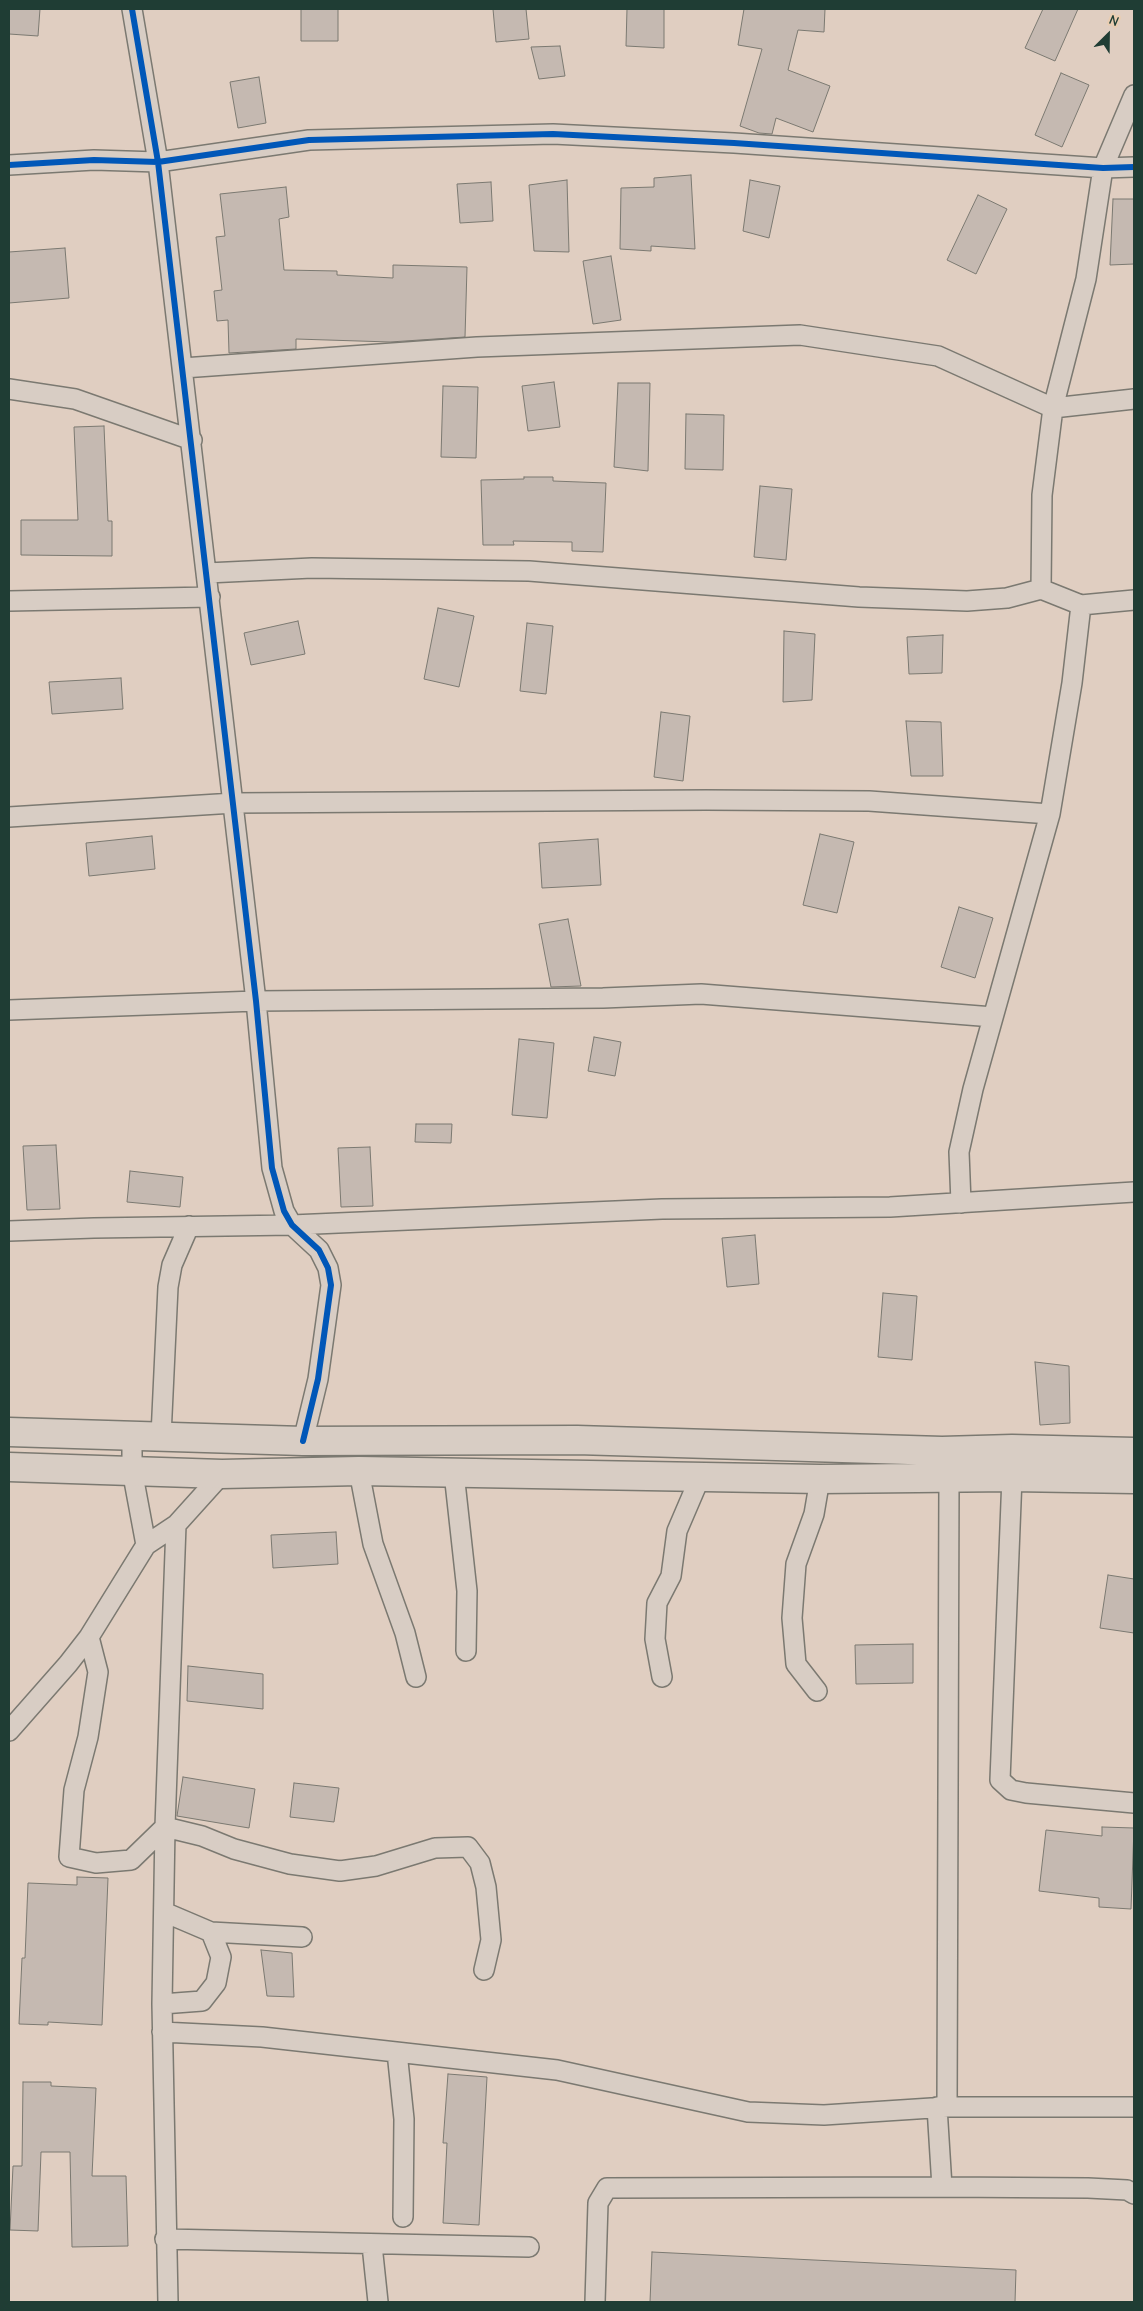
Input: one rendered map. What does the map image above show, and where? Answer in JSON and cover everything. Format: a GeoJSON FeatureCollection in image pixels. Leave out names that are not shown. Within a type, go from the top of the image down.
{"type":"FeatureCollection","features":[{"type":"Feature","properties":{"kind":"highway"},"geometry":{"type":"LineString","coordinates":[[9,1432],[303,1441],[577,1440],[942,1451],[1012,1449],[1134,1452]]}},
{"type":"Feature","properties":{"kind":"highway"},"geometry":{"type":"LineString","coordinates":[[9,1467],[222,1474],[359,1471],[701,1475],[820,1479],[1012,1477],[1134,1479]]}},
{"type":"Feature","properties":{"kind":"street"},"geometry":{"type":"LineString","coordinates":[[132,9],[158,162],[192,440],[256,1001],[272,1168],[284,1211],[292,1225],[319,1250],[328,1268],[331,1285],[318,1379],[303,1441]]}},
{"type":"Feature","properties":{"kind":"street"},"geometry":{"type":"LineString","coordinates":[[1041,589],[1042,495],[1054,408],[1086,279],[1103,168],[1134,95]]}},
{"type":"Feature","properties":{"kind":"street"},"geometry":{"type":"LineString","coordinates":[[9,165],[94,160],[158,162],[309,140],[553,134],[774,146],[1103,168],[1134,167]]}},
{"type":"Feature","properties":{"kind":"street"},"geometry":{"type":"LineString","coordinates":[[183,368],[477,347],[800,334],[938,356],[1054,408],[1134,399]]}},
{"type":"Feature","properties":{"kind":"street"},"geometry":{"type":"LineString","coordinates":[[9,389],[75,399],[192,440]]}},
{"type":"Feature","properties":{"kind":"street"},"geometry":{"type":"LineString","coordinates":[[207,573],[312,568],[528,571],[859,597],[967,601],[1007,598],[1041,589],[1081,605],[1134,600]]}},
{"type":"Feature","properties":{"kind":"street"},"geometry":{"type":"LineString","coordinates":[[9,601],[210,597]]}},
{"type":"Feature","properties":{"kind":"street"},"geometry":{"type":"LineString","coordinates":[[961,1203],[960,1152],[973,1089],[1050,814],[1072,683],[1081,605]]}},
{"type":"Feature","properties":{"kind":"street"},"geometry":{"type":"LineString","coordinates":[[9,817],[234,803],[869,801],[1050,814]]}},
{"type":"Feature","properties":{"kind":"street"},"geometry":{"type":"LineString","coordinates":[[9,1010],[256,1001],[603,998],[701,994],[993,1017]]}},
{"type":"Feature","properties":{"kind":"street"},"geometry":{"type":"LineString","coordinates":[[9,1231],[292,1225],[662,1209],[890,1206],[1134,1192]]}},
{"type":"Feature","properties":{"kind":"street"},"geometry":{"type":"LineString","coordinates":[[161,1436],[168,1287],[172,1265],[189,1226]]}},
{"type":"Feature","properties":{"kind":"street"},"geometry":{"type":"LineString","coordinates":[[132,1435],[132,1470],[146,1545]]}},
{"type":"Feature","properties":{"kind":"street"},"geometry":{"type":"LineString","coordinates":[[359,1471],[373,1544],[405,1633],[416,1677]]}},
{"type":"Feature","properties":{"kind":"street"},"geometry":{"type":"LineString","coordinates":[[454,1473],[467,1591],[466,1652]]}},
{"type":"Feature","properties":{"kind":"street"},"geometry":{"type":"LineString","coordinates":[[9,1731],[68,1664],[89,1637],[146,1545],[176,1526],[222,1474]]}},
{"type":"Feature","properties":{"kind":"street"},"geometry":{"type":"LineString","coordinates":[[662,1677],[655,1639],[657,1603],[671,1576],[677,1531],[701,1475]]}},
{"type":"Feature","properties":{"kind":"street"},"geometry":{"type":"LineString","coordinates":[[1012,1477],[1000,1780],[1011,1790],[1026,1794],[1134,1803]]}},
{"type":"Feature","properties":{"kind":"street"},"geometry":{"type":"LineString","coordinates":[[942,2187],[949,1478]]}},
{"type":"Feature","properties":{"kind":"street"},"geometry":{"type":"LineString","coordinates":[[817,1691],[796,1664],[792,1618],[796,1564],[814,1514],[820,1479]]}},
{"type":"Feature","properties":{"kind":"street"},"geometry":{"type":"LineString","coordinates":[[168,2302],[162,2004],[165,1827],[176,1526]]}},
{"type":"Feature","properties":{"kind":"street"},"geometry":{"type":"LineString","coordinates":[[89,1637],[98,1672],[88,1737],[74,1790],[69,1857],[96,1862],[130,1860],[165,1827]]}},
{"type":"Feature","properties":{"kind":"street"},"geometry":{"type":"LineString","coordinates":[[165,1827],[202,1836],[234,1849],[290,1864],[340,1871],[376,1866],[435,1848],[468,1847],[480,1863],[486,1887],[491,1940],[484,1970]]}},
{"type":"Feature","properties":{"kind":"street"},"geometry":{"type":"LineString","coordinates":[[164,1912],[211,1932],[302,1937]]}},
{"type":"Feature","properties":{"kind":"street"},"geometry":{"type":"LineString","coordinates":[[162,2004],[202,2000],[216,1984],[221,1957],[211,1932]]}},
{"type":"Feature","properties":{"kind":"street"},"geometry":{"type":"LineString","coordinates":[[162,2032],[262,2037],[556,2070],[748,2112],[824,2115],[942,2107],[1134,2107]]}},
{"type":"Feature","properties":{"kind":"street"},"geometry":{"type":"LineString","coordinates":[[397,2052],[404,2119],[403,2217]]}},
{"type":"Feature","properties":{"kind":"street"},"geometry":{"type":"LineString","coordinates":[[596,2302],[598,2203],[607,2188],[1088,2188],[1127,2190],[1134,2194]]}},
{"type":"Feature","properties":{"kind":"street"},"geometry":{"type":"LineString","coordinates":[[166,2239],[529,2247]]}},
{"type":"Feature","properties":{"kind":"street"},"geometry":{"type":"LineString","coordinates":[[372,2245],[378,2302]]}},
{"type":"Feature","properties":{"kind":"building"},"geometry":{"type":"Polygon","coordinates":[[[9,9],[40,9],[38,36],[9,34],[9,9]]]}},
{"type":"Feature","properties":{"kind":"building"},"geometry":{"type":"Polygon","coordinates":[[[301,9],[338,9],[338,41],[301,41],[301,9]]]}},
{"type":"Feature","properties":{"kind":"building"},"geometry":{"type":"Polygon","coordinates":[[[493,9],[526,9],[529,39],[496,42],[493,9]]]}},
{"type":"Feature","properties":{"kind":"building"},"geometry":{"type":"Polygon","coordinates":[[[627,9],[664,9],[664,48],[626,46],[627,9]]]}},
{"type":"Feature","properties":{"kind":"building"},"geometry":{"type":"Polygon","coordinates":[[[744,9],[825,9],[824,32],[798,30],[788,70],[830,86],[813,132],[776,118],[772,134],[759,133],[740,126],[762,49],[738,45],[744,9]]]}},
{"type":"Feature","properties":{"kind":"building"},"geometry":{"type":"Polygon","coordinates":[[[1043,9],[1078,9],[1055,61],[1025,48],[1043,9]]]}},
{"type":"Feature","properties":{"kind":"building"},"geometry":{"type":"Polygon","coordinates":[[[560,46],[565,76],[539,79],[531,47],[560,46]]]}},
{"type":"Feature","properties":{"kind":"building"},"geometry":{"type":"Polygon","coordinates":[[[1061,73],[1089,85],[1062,147],[1035,135],[1061,73]]]}},
{"type":"Feature","properties":{"kind":"building"},"geometry":{"type":"Polygon","coordinates":[[[259,77],[266,123],[238,128],[230,82],[259,77]]]}},
{"type":"Feature","properties":{"kind":"building"},"geometry":{"type":"Polygon","coordinates":[[[691,175],[695,249],[651,246],[651,251],[620,249],[621,188],[654,187],[654,178],[691,175]]]}},
{"type":"Feature","properties":{"kind":"building"},"geometry":{"type":"Polygon","coordinates":[[[567,180],[569,252],[534,251],[529,185],[567,180]]]}},
{"type":"Feature","properties":{"kind":"building"},"geometry":{"type":"Polygon","coordinates":[[[750,180],[780,186],[769,238],[743,231],[750,180]]]}},
{"type":"Feature","properties":{"kind":"building"},"geometry":{"type":"Polygon","coordinates":[[[491,182],[493,221],[460,223],[457,184],[491,182]]]}},
{"type":"Feature","properties":{"kind":"building"},"geometry":{"type":"Polygon","coordinates":[[[286,187],[289,217],[279,219],[284,270],[337,271],[337,275],[393,278],[393,265],[467,267],[465,337],[390,342],[296,339],[296,349],[229,353],[228,320],[217,321],[214,291],[222,290],[216,237],[225,236],[220,194],[286,187]]]}},
{"type":"Feature","properties":{"kind":"building"},"geometry":{"type":"Polygon","coordinates":[[[978,195],[1007,209],[976,274],[947,260],[978,195]]]}},
{"type":"Feature","properties":{"kind":"building"},"geometry":{"type":"Polygon","coordinates":[[[1113,199],[1134,199],[1134,264],[1110,265],[1113,199]]]}},
{"type":"Feature","properties":{"kind":"building"},"geometry":{"type":"Polygon","coordinates":[[[65,248],[69,298],[9,303],[9,252],[65,248]]]}},
{"type":"Feature","properties":{"kind":"building"},"geometry":{"type":"Polygon","coordinates":[[[611,256],[621,320],[593,324],[583,261],[611,256]]]}},
{"type":"Feature","properties":{"kind":"building"},"geometry":{"type":"Polygon","coordinates":[[[554,382],[560,427],[528,431],[522,386],[554,382]]]}},
{"type":"Feature","properties":{"kind":"building"},"geometry":{"type":"Polygon","coordinates":[[[618,383],[650,383],[648,471],[614,467],[618,383]]]}},
{"type":"Feature","properties":{"kind":"building"},"geometry":{"type":"Polygon","coordinates":[[[443,386],[478,387],[476,458],[441,457],[443,386]]]}},
{"type":"Feature","properties":{"kind":"building"},"geometry":{"type":"Polygon","coordinates":[[[686,414],[724,415],[723,470],[685,469],[686,414]]]}},
{"type":"Feature","properties":{"kind":"building"},"geometry":{"type":"Polygon","coordinates":[[[104,426],[108,521],[112,521],[112,556],[21,555],[21,520],[78,520],[74,427],[104,426]]]}},
{"type":"Feature","properties":{"kind":"building"},"geometry":{"type":"Polygon","coordinates":[[[524,477],[553,477],[553,481],[606,483],[603,552],[572,551],[572,542],[513,541],[514,545],[483,545],[481,480],[524,479],[524,477]]]}},
{"type":"Feature","properties":{"kind":"building"},"geometry":{"type":"Polygon","coordinates":[[[760,486],[792,489],[786,560],[754,557],[760,486]]]}},
{"type":"Feature","properties":{"kind":"building"},"geometry":{"type":"Polygon","coordinates":[[[438,608],[474,616],[459,687],[424,679],[438,608]]]}},
{"type":"Feature","properties":{"kind":"building"},"geometry":{"type":"Polygon","coordinates":[[[298,621],[305,654],[251,665],[244,633],[298,621]]]}},
{"type":"Feature","properties":{"kind":"building"},"geometry":{"type":"Polygon","coordinates":[[[527,623],[553,626],[546,694],[520,691],[527,623]]]}},
{"type":"Feature","properties":{"kind":"building"},"geometry":{"type":"Polygon","coordinates":[[[784,631],[815,634],[812,700],[783,702],[784,631]]]}},
{"type":"Feature","properties":{"kind":"building"},"geometry":{"type":"Polygon","coordinates":[[[943,635],[942,673],[909,674],[907,637],[943,635]]]}},
{"type":"Feature","properties":{"kind":"building"},"geometry":{"type":"Polygon","coordinates":[[[121,678],[123,709],[52,714],[49,682],[121,678]]]}},
{"type":"Feature","properties":{"kind":"building"},"geometry":{"type":"Polygon","coordinates":[[[661,712],[690,716],[683,781],[654,777],[661,712]]]}},
{"type":"Feature","properties":{"kind":"building"},"geometry":{"type":"Polygon","coordinates":[[[906,721],[941,722],[943,776],[911,776],[906,721]]]}},
{"type":"Feature","properties":{"kind":"building"},"geometry":{"type":"Polygon","coordinates":[[[820,834],[854,842],[837,913],[803,905],[820,834]]]}},
{"type":"Feature","properties":{"kind":"building"},"geometry":{"type":"Polygon","coordinates":[[[152,836],[155,869],[89,876],[86,843],[152,836]]]}},
{"type":"Feature","properties":{"kind":"building"},"geometry":{"type":"Polygon","coordinates":[[[598,839],[601,885],[542,888],[539,843],[598,839]]]}},
{"type":"Feature","properties":{"kind":"building"},"geometry":{"type":"Polygon","coordinates":[[[959,907],[993,918],[975,978],[941,967],[959,907]]]}},
{"type":"Feature","properties":{"kind":"building"},"geometry":{"type":"Polygon","coordinates":[[[568,919],[581,986],[551,987],[539,924],[568,919]]]}},
{"type":"Feature","properties":{"kind":"building"},"geometry":{"type":"Polygon","coordinates":[[[594,1037],[621,1042],[615,1076],[588,1071],[594,1037]]]}},
{"type":"Feature","properties":{"kind":"building"},"geometry":{"type":"Polygon","coordinates":[[[519,1039],[554,1043],[547,1118],[512,1115],[519,1039]]]}},
{"type":"Feature","properties":{"kind":"building"},"geometry":{"type":"Polygon","coordinates":[[[416,1124],[452,1124],[451,1143],[415,1142],[416,1124]]]}},
{"type":"Feature","properties":{"kind":"building"},"geometry":{"type":"Polygon","coordinates":[[[56,1145],[60,1209],[27,1210],[23,1146],[56,1145]]]}},
{"type":"Feature","properties":{"kind":"building"},"geometry":{"type":"Polygon","coordinates":[[[370,1147],[373,1206],[341,1207],[338,1148],[370,1147]]]}},
{"type":"Feature","properties":{"kind":"building"},"geometry":{"type":"Polygon","coordinates":[[[130,1171],[183,1177],[180,1207],[127,1202],[130,1171]]]}},
{"type":"Feature","properties":{"kind":"building"},"geometry":{"type":"Polygon","coordinates":[[[755,1235],[759,1284],[727,1287],[722,1238],[755,1235]]]}},
{"type":"Feature","properties":{"kind":"building"},"geometry":{"type":"Polygon","coordinates":[[[883,1293],[917,1296],[912,1360],[878,1357],[883,1293]]]}},
{"type":"Feature","properties":{"kind":"building"},"geometry":{"type":"Polygon","coordinates":[[[1035,1362],[1069,1366],[1070,1423],[1040,1425],[1035,1362]]]}},
{"type":"Feature","properties":{"kind":"building"},"geometry":{"type":"Polygon","coordinates":[[[336,1532],[338,1564],[273,1568],[271,1535],[336,1532]]]}},
{"type":"Feature","properties":{"kind":"building"},"geometry":{"type":"Polygon","coordinates":[[[1108,1575],[1134,1579],[1134,1633],[1100,1628],[1108,1575]]]}},
{"type":"Feature","properties":{"kind":"building"},"geometry":{"type":"Polygon","coordinates":[[[913,1644],[913,1683],[856,1684],[855,1645],[913,1644]]]}},
{"type":"Feature","properties":{"kind":"building"},"geometry":{"type":"Polygon","coordinates":[[[188,1666],[263,1674],[263,1709],[187,1701],[188,1666]]]}},
{"type":"Feature","properties":{"kind":"building"},"geometry":{"type":"Polygon","coordinates":[[[183,1777],[255,1789],[249,1828],[177,1816],[183,1777]]]}},
{"type":"Feature","properties":{"kind":"building"},"geometry":{"type":"Polygon","coordinates":[[[294,1783],[339,1788],[334,1822],[290,1817],[294,1783]]]}},
{"type":"Feature","properties":{"kind":"building"},"geometry":{"type":"Polygon","coordinates":[[[1102,1827],[1134,1828],[1131,1909],[1099,1907],[1099,1898],[1039,1891],[1046,1830],[1102,1836],[1102,1827]]]}},
{"type":"Feature","properties":{"kind":"building"},"geometry":{"type":"Polygon","coordinates":[[[77,1877],[108,1878],[102,2025],[48,2022],[48,2025],[19,2024],[22,1958],[25,1958],[28,1883],[77,1885],[77,1877]]]}},
{"type":"Feature","properties":{"kind":"building"},"geometry":{"type":"Polygon","coordinates":[[[261,1950],[292,1953],[294,1997],[267,1996],[261,1950]]]}},
{"type":"Feature","properties":{"kind":"building"},"geometry":{"type":"Polygon","coordinates":[[[448,2074],[487,2077],[479,2225],[443,2223],[447,2143],[443,2143],[448,2074]]]}},
{"type":"Feature","properties":{"kind":"building"},"geometry":{"type":"Polygon","coordinates":[[[23,2082],[51,2082],[51,2086],[96,2088],[92,2176],[126,2176],[128,2246],[72,2247],[70,2152],[41,2152],[38,2231],[10,2230],[13,2166],[22,2166],[23,2082]]]}},
{"type":"Feature","properties":{"kind":"building"},"geometry":{"type":"Polygon","coordinates":[[[652,2252],[1016,2270],[1015,2302],[650,2302],[652,2252]]]}},
{"type":"Feature","properties":{"kind":"cycle path"},"geometry":{"type":"LineString","coordinates":[[132,9],[158,162],[256,1001],[272,1168],[284,1211],[292,1225],[319,1250],[328,1268],[331,1285],[318,1379],[303,1441]]}},
{"type":"Feature","properties":{"kind":"cycle path"},"geometry":{"type":"LineString","coordinates":[[9,165],[94,160],[158,162],[309,140],[553,134],[734,143],[1103,168],[1134,167]]}}]}
